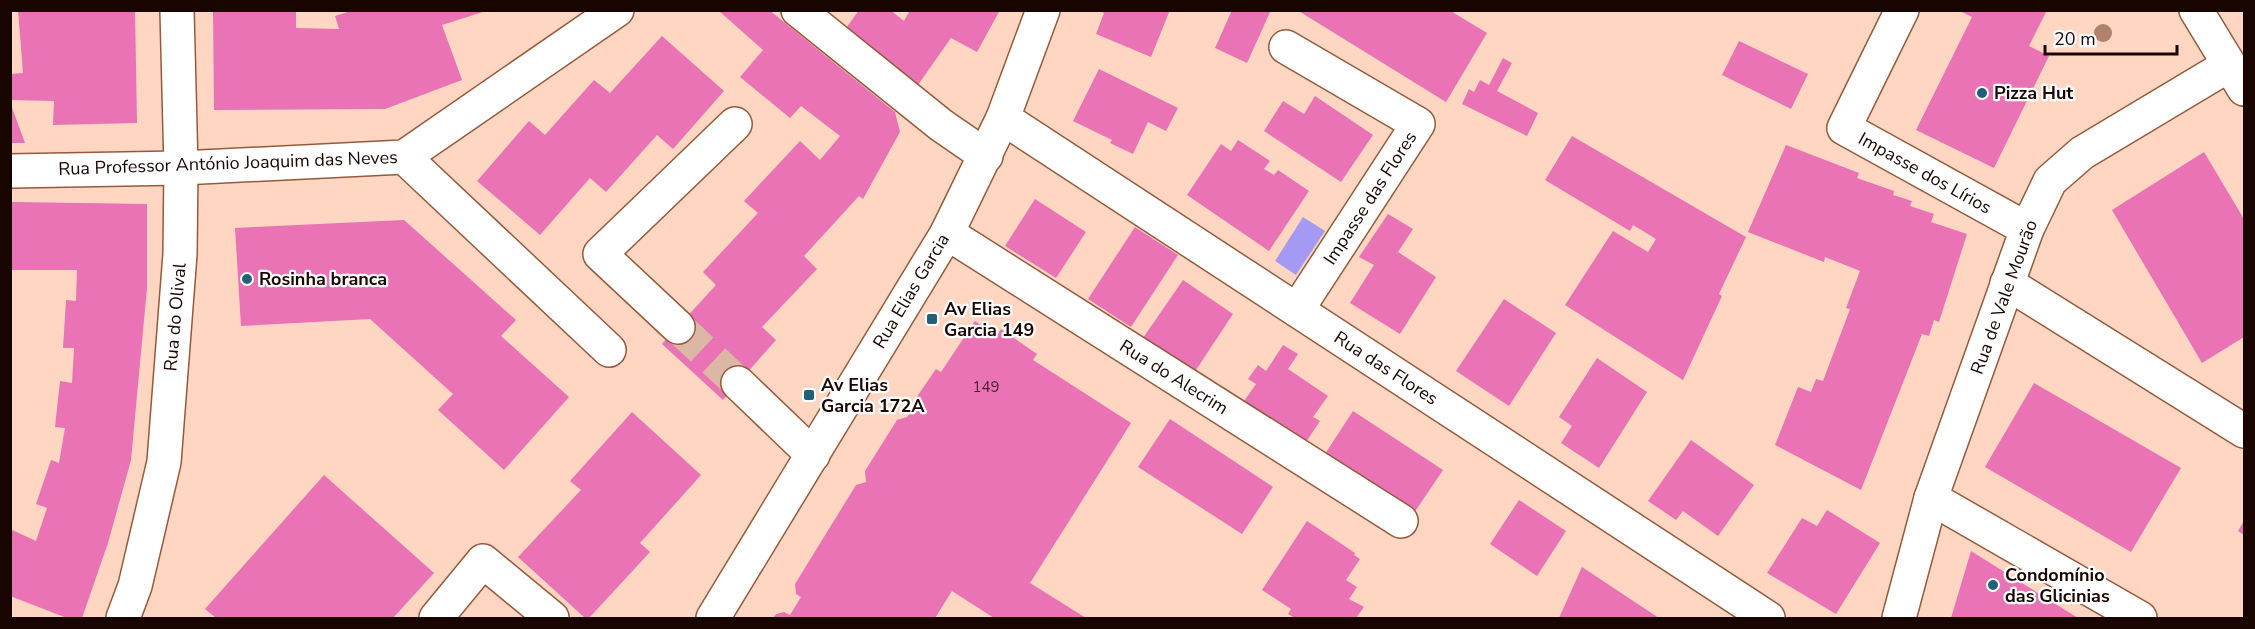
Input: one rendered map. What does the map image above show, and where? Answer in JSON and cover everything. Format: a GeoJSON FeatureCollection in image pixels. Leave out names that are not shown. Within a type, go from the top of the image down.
{"type":"FeatureCollection","features":[{"type":"Feature","properties":{"kind":"street","name":"Rua do Olival"},"geometry":{"type":"LineString","coordinates":[[123,618],[135,586],[165,462],[180,254],[181,168],[177,10]]}},
{"type":"Feature","properties":{"kind":"street","name":"Rua Professor António Joaquim das Neves"},"geometry":{"type":"LineString","coordinates":[[10,171],[181,168],[404,157],[617,10]]}},
{"type":"Feature","properties":{"kind":"street"},"geometry":{"type":"LineString","coordinates":[[798,10],[941,125],[986,156]]}},
{"type":"Feature","properties":{"kind":"street","name":"Rua Elias Garcia"},"geometry":{"type":"LineString","coordinates":[[713,618],[947,233],[1003,118],[1042,10]]}},
{"type":"Feature","properties":{"kind":"street","name":"Impasse dos Lírios"},"geometry":{"type":"LineString","coordinates":[[1902,10],[1844,128],[2027,228]]}},
{"type":"Feature","properties":{"kind":"street"},"geometry":{"type":"LineString","coordinates":[[2196,10],[2237,77]]}},
{"type":"Feature","properties":{"kind":"street","name":"Impasse das Flores"},"geometry":{"type":"LineString","coordinates":[[1286,47],[1418,124],[1297,310]]}},
{"type":"Feature","properties":{"kind":"street","name":"Rua de Vale Mourão"},"geometry":{"type":"LineString","coordinates":[[1899,618],[1931,498],[2027,228],[2050,181],[2082,153],[2237,77]]}},
{"type":"Feature","properties":{"kind":"street","name":"Rua das Flores"},"geometry":{"type":"LineString","coordinates":[[1003,118],[1768,618]]}},
{"type":"Feature","properties":{"kind":"street"},"geometry":{"type":"LineString","coordinates":[[678,327],[600,254],[735,124]]}},
{"type":"Feature","properties":{"kind":"street"},"geometry":{"type":"LineString","coordinates":[[404,157],[609,350]]}},
{"type":"Feature","properties":{"kind":"street","name":"Rua do Alecrim"},"geometry":{"type":"LineString","coordinates":[[947,233],[1401,521]]}},
{"type":"Feature","properties":{"kind":"street"},"geometry":{"type":"LineString","coordinates":[[2007,283],[2244,431]]}},
{"type":"Feature","properties":{"kind":"street"},"geometry":{"type":"LineString","coordinates":[[738,382],[813,455]]}},
{"type":"Feature","properties":{"kind":"street"},"geometry":{"type":"LineString","coordinates":[[1931,498],[2140,618]]}},
{"type":"Feature","properties":{"kind":"street"},"geometry":{"type":"LineString","coordinates":[[436,618],[483,561],[552,618]]}},
{"type":"Feature","properties":{"kind":"shaded area"},"geometry":{"type":"Polygon","coordinates":[[[1303,217],[1325,231],[1296,275],[1275,261],[1303,217]]]}},
{"type":"Feature","properties":{"kind":"building"},"geometry":{"type":"Polygon","coordinates":[[[18,10],[135,10],[137,123],[53,125],[54,101],[10,100],[10,74],[23,73],[18,10]]]}},
{"type":"Feature","properties":{"kind":"building"},"geometry":{"type":"Polygon","coordinates":[[[213,10],[296,10],[296,28],[339,29],[335,16],[354,10],[486,11],[442,25],[462,80],[385,109],[214,110],[213,10]]]}},
{"type":"Feature","properties":{"kind":"building"},"geometry":{"type":"Polygon","coordinates":[[[718,10],[769,10],[895,112],[900,132],[863,199],[859,196],[804,256],[817,269],[762,327],[776,340],[723,400],[662,344],[716,285],[703,272],[758,213],[744,201],[800,141],[820,160],[840,136],[801,106],[790,118],[740,77],[763,50],[718,10]]]}},
{"type":"Feature","properties":{"kind":"building"},"geometry":{"type":"Polygon","coordinates":[[[859,10],[890,10],[904,21],[910,10],[1000,10],[977,52],[951,38],[913,92],[840,37],[859,10]]]}},
{"type":"Feature","properties":{"kind":"building"},"geometry":{"type":"Polygon","coordinates":[[[1097,10],[1170,10],[1151,57],[1096,34],[1104,13],[1097,10]]]}},
{"type":"Feature","properties":{"kind":"building"},"geometry":{"type":"Polygon","coordinates":[[[1232,10],[1271,10],[1247,63],[1215,48],[1232,10]]]}},
{"type":"Feature","properties":{"kind":"building"},"geometry":{"type":"Polygon","coordinates":[[[1297,10],[1449,10],[1487,33],[1446,102],[1297,10]]]}},
{"type":"Feature","properties":{"kind":"building","name":"Pizza Hut"},"geometry":{"type":"Polygon","coordinates":[[[1958,10],[2047,10],[2029,46],[2049,56],[1994,168],[1916,130],[1972,17],[1958,10]]]}},
{"type":"Feature","properties":{"kind":"building"},"geometry":{"type":"Polygon","coordinates":[[[662,36],[724,91],[673,149],[657,135],[606,192],[590,178],[540,235],[477,181],[529,121],[545,135],[594,80],[610,93],[662,36]]]}},
{"type":"Feature","properties":{"kind":"building"},"geometry":{"type":"Polygon","coordinates":[[[1739,41],[1808,74],[1791,109],[1722,75],[1739,41]]]}},
{"type":"Feature","properties":{"kind":"building"},"geometry":{"type":"Polygon","coordinates":[[[1503,58],[1512,63],[1497,91],[1538,113],[1527,136],[1462,104],[1469,89],[1474,92],[1480,80],[1489,85],[1503,58]]]}},
{"type":"Feature","properties":{"kind":"building"},"geometry":{"type":"Polygon","coordinates":[[[1099,69],[1178,108],[1166,131],[1148,122],[1133,154],[1110,143],[1112,140],[1073,121],[1099,69]]]}},
{"type":"Feature","properties":{"kind":"building"},"geometry":{"type":"Polygon","coordinates":[[[1315,96],[1373,135],[1341,182],[1264,131],[1283,101],[1304,114],[1315,96]]]}},
{"type":"Feature","properties":{"kind":"building"},"geometry":{"type":"Polygon","coordinates":[[[11,105],[25,143],[10,143],[11,105]]]}},
{"type":"Feature","properties":{"kind":"building"},"geometry":{"type":"Polygon","coordinates":[[[1572,136],[1746,237],[1719,294],[1722,296],[1683,380],[1565,305],[1613,231],[1648,252],[1656,239],[1633,225],[1630,231],[1545,180],[1572,136]]]}},
{"type":"Feature","properties":{"kind":"building"},"geometry":{"type":"Polygon","coordinates":[[[1238,140],[1270,161],[1264,169],[1274,175],[1278,170],[1309,191],[1269,251],[1187,195],[1221,144],[1231,151],[1238,140]]]}},
{"type":"Feature","properties":{"kind":"building"},"geometry":{"type":"Polygon","coordinates":[[[1786,145],[1859,173],[1857,178],[1894,191],[1893,195],[1912,201],[1910,206],[1934,214],[1931,222],[1967,234],[1939,322],[1934,320],[1929,336],[1922,334],[1861,490],[1775,445],[1798,387],[1811,392],[1816,379],[1823,381],[1850,309],[1846,308],[1860,271],[1825,257],[1824,262],[1748,232],[1786,145]]]}},
{"type":"Feature","properties":{"kind":"building"},"geometry":{"type":"Polygon","coordinates":[[[2204,152],[2244,219],[2244,337],[2202,363],[2112,210],[2204,152]]]}},
{"type":"Feature","properties":{"kind":"building"},"geometry":{"type":"Polygon","coordinates":[[[1035,199],[1086,232],[1056,278],[1005,246],[1035,199]]]}},
{"type":"Feature","properties":{"kind":"building"},"geometry":{"type":"Polygon","coordinates":[[[10,202],[147,204],[147,288],[131,460],[108,543],[82,618],[67,618],[10,596],[10,529],[36,541],[47,508],[36,504],[51,460],[59,463],[65,428],[55,427],[60,381],[72,383],[74,348],[63,348],[66,300],[76,301],[77,270],[10,270],[10,202]]]}},
{"type":"Feature","properties":{"kind":"building"},"geometry":{"type":"Polygon","coordinates":[[[1388,214],[1413,229],[1398,252],[1436,277],[1400,334],[1350,303],[1374,265],[1359,257],[1388,214]]]}},
{"type":"Feature","properties":{"kind":"building"},"geometry":{"type":"Polygon","coordinates":[[[404,220],[516,320],[501,336],[569,397],[504,470],[438,410],[453,394],[370,319],[241,326],[235,228],[404,220]]]}},
{"type":"Feature","properties":{"kind":"building"},"geometry":{"type":"Polygon","coordinates":[[[1135,227],[1178,255],[1131,327],[1088,299],[1135,227]]]}},
{"type":"Feature","properties":{"kind":"building"},"geometry":{"type":"Polygon","coordinates":[[[1183,280],[1233,314],[1194,373],[1143,338],[1183,280]]]}},
{"type":"Feature","properties":{"kind":"building"},"geometry":{"type":"Polygon","coordinates":[[[1504,299],[1556,333],[1509,406],[1456,371],[1504,299]]]}},
{"type":"Feature","properties":{"kind":"building"},"geometry":{"type":"Polygon","coordinates":[[[975,321],[997,336],[1001,329],[1037,354],[1033,360],[1131,423],[1030,583],[1086,618],[994,618],[952,591],[935,618],[773,618],[776,614],[784,612],[790,615],[801,597],[796,594],[795,584],[856,485],[866,482],[865,471],[897,420],[907,417],[919,400],[916,398],[936,369],[941,372],[975,321]]]}},
{"type":"Feature","properties":{"kind":"building"},"geometry":{"type":"Polygon","coordinates":[[[1283,345],[1298,354],[1288,369],[1328,396],[1313,417],[1320,421],[1304,445],[1242,404],[1256,384],[1248,379],[1258,365],[1266,371],[1283,345]]]}},
{"type":"Feature","properties":{"kind":"building"},"geometry":{"type":"Polygon","coordinates":[[[1597,358],[1647,392],[1599,468],[1561,443],[1572,426],[1559,417],[1597,358]]]}},
{"type":"Feature","properties":{"kind":"building"},"geometry":{"type":"Polygon","coordinates":[[[2034,383],[2181,468],[2131,552],[1985,467],[2034,383]]]}},
{"type":"Feature","properties":{"kind":"building"},"geometry":{"type":"Polygon","coordinates":[[[1353,411],[1443,470],[1412,516],[1323,457],[1353,411]]]}},
{"type":"Feature","properties":{"kind":"building"},"geometry":{"type":"Polygon","coordinates":[[[632,412],[701,475],[640,543],[650,552],[589,618],[585,618],[518,557],[581,490],[570,481],[632,412]]]}},
{"type":"Feature","properties":{"kind":"building"},"geometry":{"type":"Polygon","coordinates":[[[1170,419],[1273,487],[1242,534],[1138,467],[1170,419]]]}},
{"type":"Feature","properties":{"kind":"building"},"geometry":{"type":"Polygon","coordinates":[[[1691,440],[1754,485],[1718,536],[1683,511],[1676,520],[1648,501],[1691,440]]]}},
{"type":"Feature","properties":{"kind":"building"},"geometry":{"type":"Polygon","coordinates":[[[324,475],[434,573],[393,618],[216,618],[205,609],[324,475]]]}},
{"type":"Feature","properties":{"kind":"building"},"geometry":{"type":"Polygon","coordinates":[[[1519,500],[1566,531],[1537,576],[1490,544],[1519,500]]]}},
{"type":"Feature","properties":{"kind":"building"},"geometry":{"type":"Polygon","coordinates":[[[1827,510],[1880,543],[1836,614],[1767,573],[1802,518],[1817,526],[1827,510]]]}},
{"type":"Feature","properties":{"kind":"building"},"geometry":{"type":"Polygon","coordinates":[[[1307,521],[1355,553],[1354,555],[1360,559],[1346,580],[1357,587],[1349,599],[1364,607],[1356,618],[1295,618],[1288,614],[1291,609],[1262,590],[1307,521]]]}},
{"type":"Feature","properties":{"kind":"building"},"geometry":{"type":"Polygon","coordinates":[[[2244,521],[2244,535],[2238,531],[2244,521]]]}},
{"type":"Feature","properties":{"kind":"building","name":"Condomínio das Glicinias"},"geometry":{"type":"Polygon","coordinates":[[[1971,551],[2078,618],[1951,618],[1971,551]]]}},
{"type":"Feature","properties":{"kind":"building"},"geometry":{"type":"Polygon","coordinates":[[[1582,567],[1659,618],[1559,618],[1582,567]]]}},
{"type":"Feature","properties":{"kind":"tunnel"},"geometry":{"type":"LineString","coordinates":[[678,327],[738,383]]}},
{"type":"Feature","properties":{"kind":"place","name":"Pizza Hut"},"geometry":{"type":"Point","coordinates":[1982,93]}},
{"type":"Feature","properties":{"kind":"place","name":"Rosinha branca"},"geometry":{"type":"Point","coordinates":[247,279]}},
{"type":"Feature","properties":{"kind":"place","name":"Av Elias Garcia 149"},"geometry":{"type":"Point","coordinates":[932,319]}},
{"type":"Feature","properties":{"kind":"place","name":"Av Elias Garcia 172A"},"geometry":{"type":"Point","coordinates":[809,395]}},
{"type":"Feature","properties":{"kind":"place","name":"Condomínio das Glicinias"},"geometry":{"type":"Point","coordinates":[1993,585]}}]}
